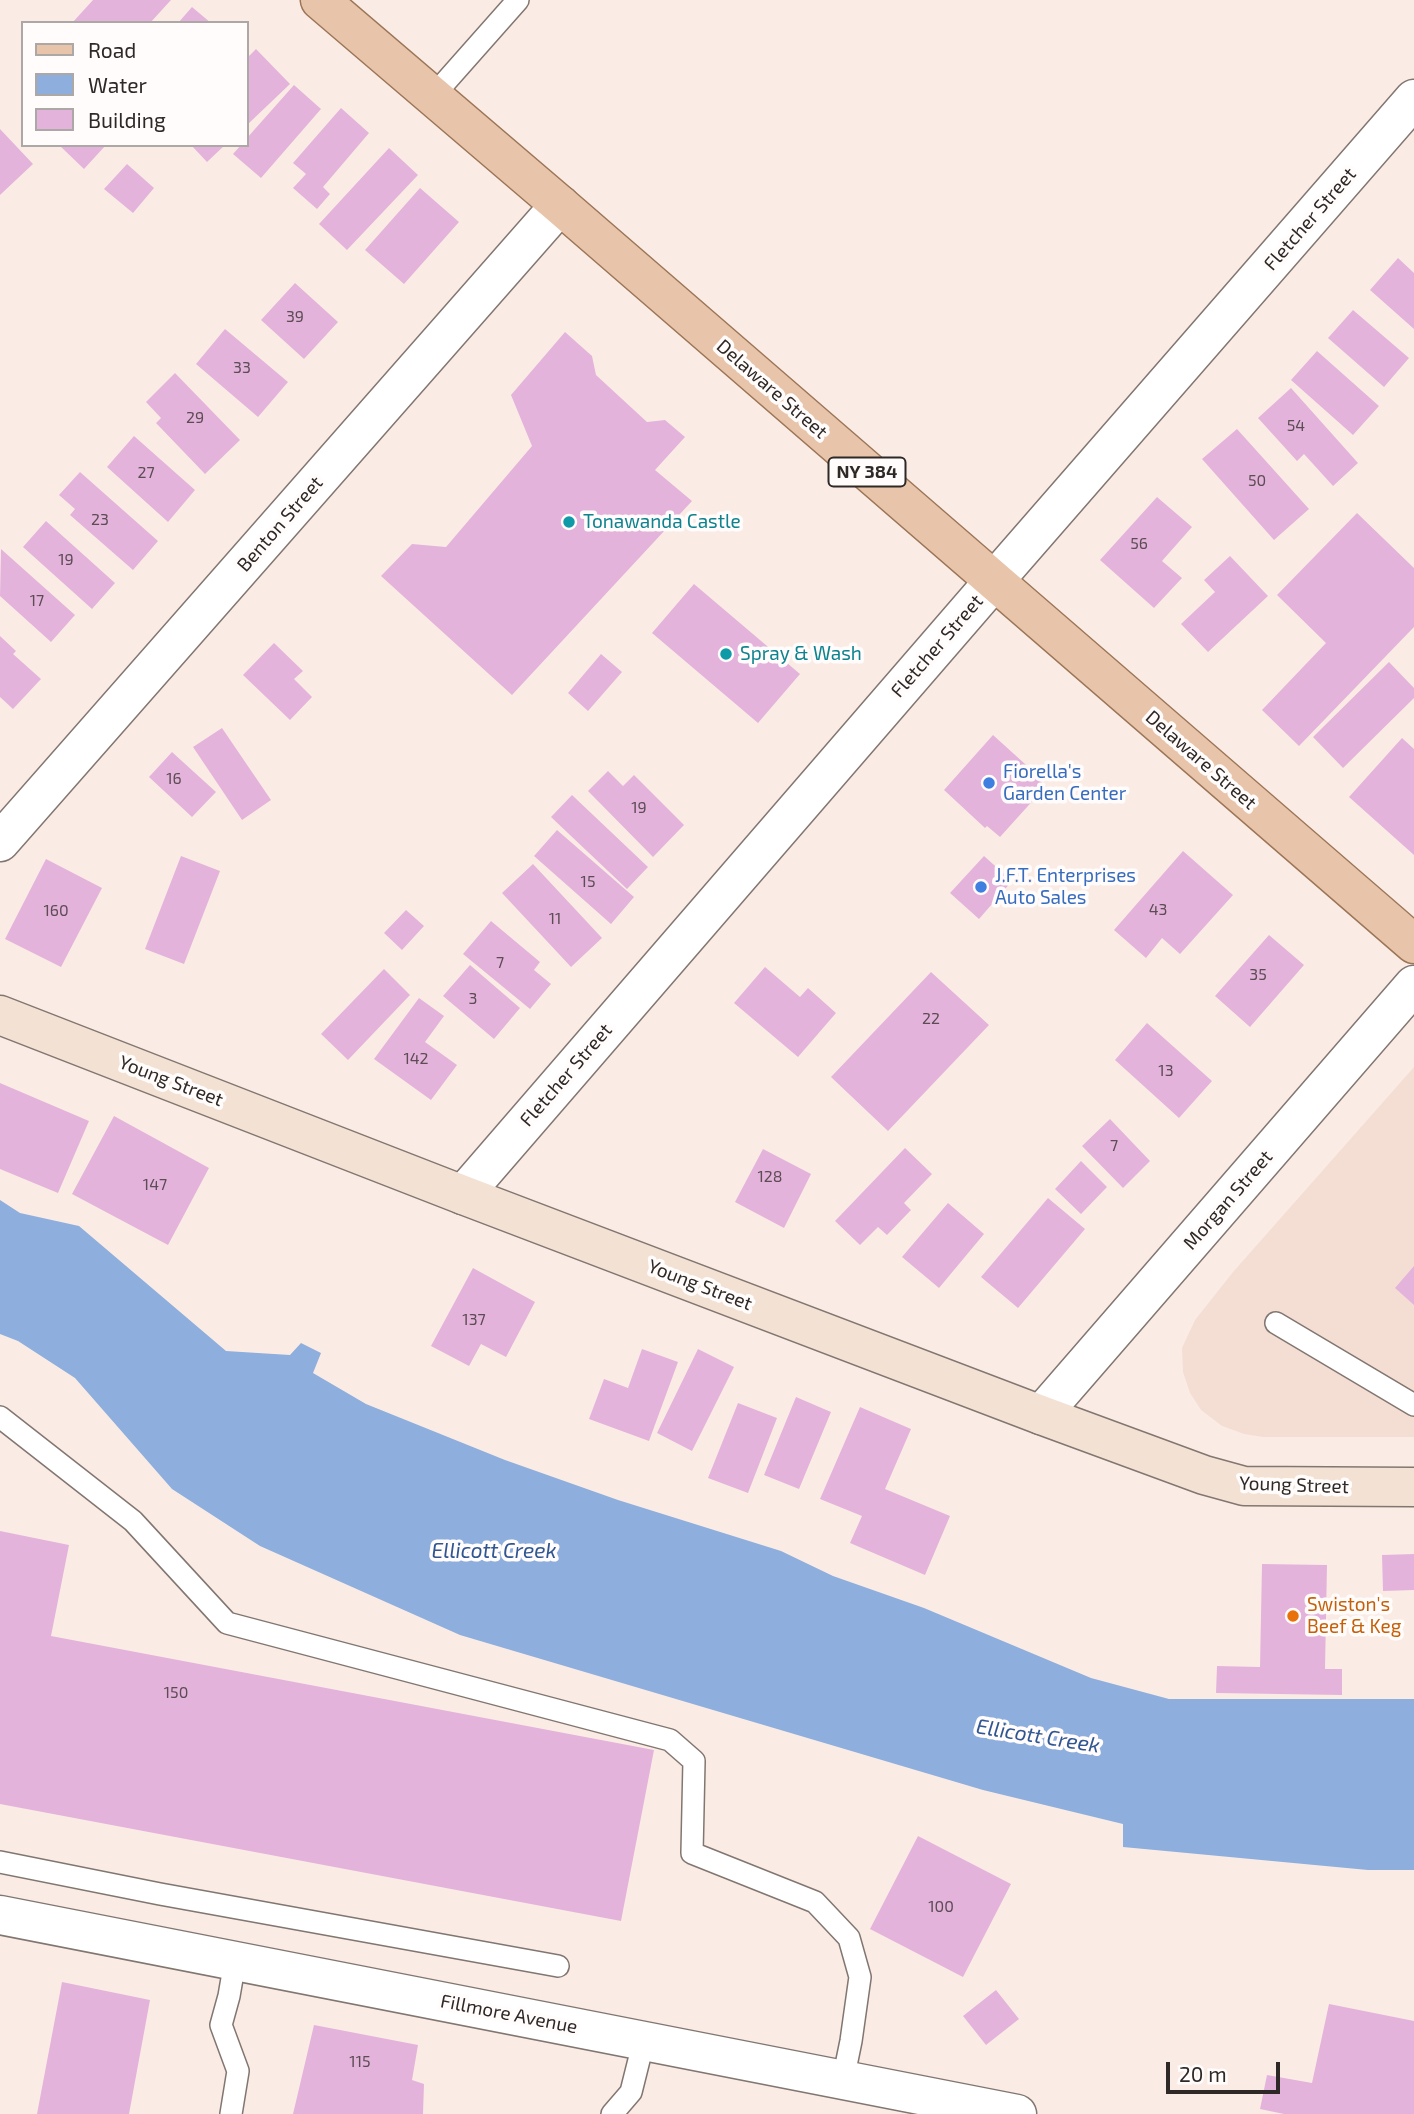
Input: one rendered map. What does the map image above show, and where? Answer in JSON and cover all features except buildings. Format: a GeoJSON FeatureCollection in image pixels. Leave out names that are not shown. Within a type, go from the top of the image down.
{"type":"FeatureCollection","features":[{"type":"Feature","properties":{"kind":"main road","name":"Delaware Street"},"geometry":{"type":"LineString","coordinates":[[320,0],[1414,944]]}},
{"type":"Feature","properties":{"kind":"street","name":"Fletcher Street"},"geometry":{"type":"LineString","coordinates":[[463,1195],[1414,99]]}},
{"type":"Feature","properties":{"kind":"street","name":"Benton Street"},"geometry":{"type":"LineString","coordinates":[[0,842],[560,205]]}},
{"type":"Feature","properties":{"kind":"street","name":"Morgan Street"},"geometry":{"type":"LineString","coordinates":[[1041,1415],[1414,985]]}},
{"type":"Feature","properties":{"kind":"street","name":"Young Street"},"geometry":{"type":"LineString","coordinates":[[0,1015],[463,1195],[1189,1470],[1244,1486],[1414,1487]]}},
{"type":"Feature","properties":{"kind":"street","name":"Fillmore Avenue"},"geometry":{"type":"LineString","coordinates":[[0,1915],[843,2080],[881,2102],[1017,2114]]}},
{"type":"Feature","properties":{"kind":"lane"},"geometry":{"type":"LineString","coordinates":[[433,96],[518,0]]}},
{"type":"Feature","properties":{"kind":"lane"},"geometry":{"type":"LineString","coordinates":[[1276,1323],[1414,1405]]}},
{"type":"Feature","properties":{"kind":"lane"},"geometry":{"type":"LineString","coordinates":[[0,1417],[133,1521],[228,1623],[670,1740],[694,1761],[692,1853],[815,1902],[849,1938],[860,1977],[843,2080]]}},
{"type":"Feature","properties":{"kind":"lane"},"geometry":{"type":"LineString","coordinates":[[0,1862],[558,1966]]}},
{"type":"Feature","properties":{"kind":"lane"},"geometry":{"type":"LineString","coordinates":[[231,2114],[238,2071],[221,2025],[235,1961]]}},
{"type":"Feature","properties":{"kind":"lane"},"geometry":{"type":"LineString","coordinates":[[612,2114],[631,2092],[644,2040]]}},
{"type":"Feature","properties":{"kind":"shaded area"},"geometry":{"type":"Polygon","coordinates":[[[1414,1067],[1414,1437],[1263,1437],[1222,1426],[1201,1410],[1190,1393],[1183,1372],[1182,1348],[1195,1320],[1233,1272],[1414,1067]]]}},
{"type":"Feature","properties":{"kind":"water","name":"Ellicott Creek"},"geometry":{"type":"Polygon","coordinates":[[[0,1200],[20,1213],[79,1226],[226,1351],[290,1355],[301,1343],[321,1353],[313,1373],[366,1404],[505,1460],[618,1500],[781,1551],[833,1576],[924,1608],[1091,1678],[1169,1699],[1414,1699],[1414,1870],[1368,1870],[1123,1847],[1123,1824],[983,1790],[460,1635],[260,1546],[172,1489],[75,1378],[18,1341],[0,1334],[0,1200]]]}},
{"type":"Feature","properties":{"kind":"place","name":"Tonawanda Castle"},"geometry":{"type":"Point","coordinates":[569,522]}},
{"type":"Feature","properties":{"kind":"place","name":"Spray & Wash"},"geometry":{"type":"Point","coordinates":[726,654]}},
{"type":"Feature","properties":{"kind":"place","name":"Fiorella's Garden Center"},"geometry":{"type":"Point","coordinates":[989,783]}},
{"type":"Feature","properties":{"kind":"place","name":"J.F.T. Enterprises Auto Sales"},"geometry":{"type":"Point","coordinates":[981,887]}},
{"type":"Feature","properties":{"kind":"place","name":"Swiston's Beef & Keg"},"geometry":{"type":"Point","coordinates":[1293,1616]}}]}
